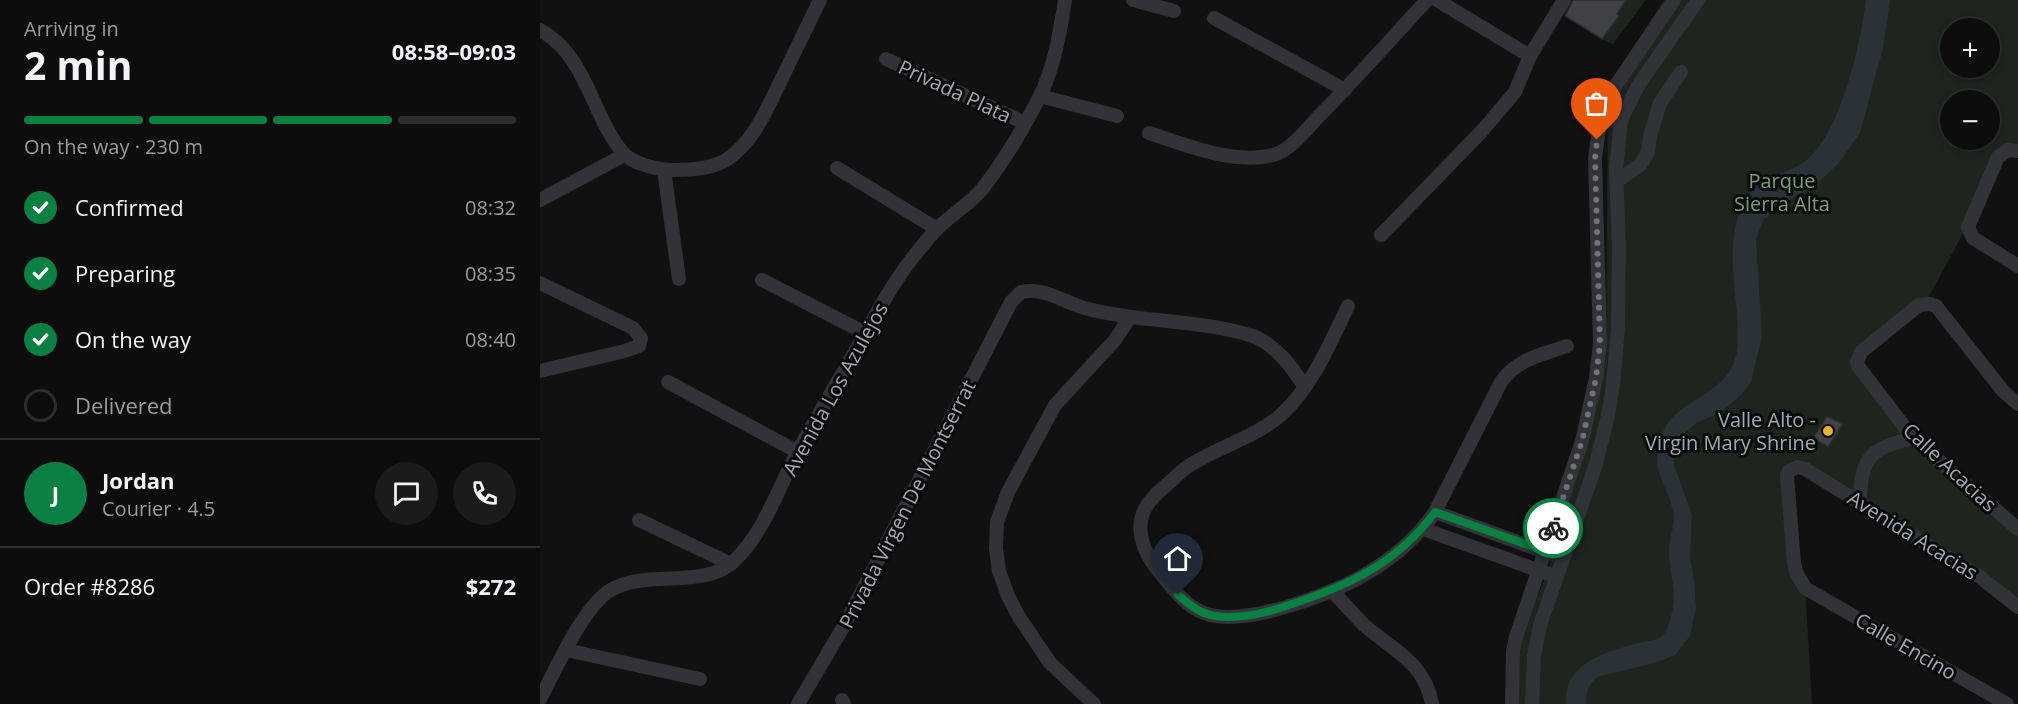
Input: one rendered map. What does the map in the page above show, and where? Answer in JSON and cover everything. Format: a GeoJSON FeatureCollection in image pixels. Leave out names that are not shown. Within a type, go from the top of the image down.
{"type":"FeatureCollection","features":[{"type":"Feature","properties":{"kind":"street"},"geometry":{"type":"LineString","coordinates":[[540,30],[557,42],[570,56],[624,154],[664,170],[699,170],[727,159],[753,134],[820,0]]}},
{"type":"Feature","properties":{"kind":"street","name":"Avenida Los Azulejos"},"geometry":{"type":"LineString","coordinates":[[540,699],[582,622],[608,591],[625,583],[695,577],[731,564],[749,544],[760,528],[798,452],[895,282],[937,229],[982,189],[1025,123],[1040,96],[1056,50],[1065,0]]}},
{"type":"Feature","properties":{"kind":"street"},"geometry":{"type":"LineString","coordinates":[[1133,0],[1174,11]]}},
{"type":"Feature","properties":{"kind":"street"},"geometry":{"type":"LineString","coordinates":[[1149,133],[1209,153],[1252,157],[1275,155],[1297,139],[1427,0]]}},
{"type":"Feature","properties":{"kind":"street"},"geometry":{"type":"LineString","coordinates":[[1437,0],[1530,56]]}},
{"type":"Feature","properties":{"kind":"street"},"geometry":{"type":"LineString","coordinates":[[1382,235],[1515,92],[1530,56],[1564,0]]}},
{"type":"Feature","properties":{"kind":"street"},"geometry":{"type":"LineString","coordinates":[[1512,704],[1513,651],[1582,441],[1596,378],[1600,344],[1595,158],[1597,140],[1604,110],[1612,91],[1674,0]]}},
{"type":"Feature","properties":{"kind":"street"},"geometry":{"type":"LineString","coordinates":[[1532,704],[1536,639],[1599,452],[1613,385],[1618,328],[1616,183],[1619,133],[1627,105],[1639,84],[1698,0]]}},
{"type":"Feature","properties":{"kind":"street"},"geometry":{"type":"LineString","coordinates":[[1214,18],[1345,90]]}},
{"type":"Feature","properties":{"kind":"street","name":"Privada Plata"},"geometry":{"type":"LineString","coordinates":[[886,59],[1025,123]]}},
{"type":"Feature","properties":{"kind":"street"},"geometry":{"type":"LineString","coordinates":[[1616,183],[1641,164],[1648,153],[1650,136],[1660,103],[1681,72]]}},
{"type":"Feature","properties":{"kind":"street"},"geometry":{"type":"LineString","coordinates":[[1040,96],[1117,116]]}},
{"type":"Feature","properties":{"kind":"street"},"geometry":{"type":"LineString","coordinates":[[2018,151],[2008,150],[1998,157],[1968,224],[1970,235],[2018,266]]}},
{"type":"Feature","properties":{"kind":"street"},"geometry":{"type":"LineString","coordinates":[[540,200],[624,154]]}},
{"type":"Feature","properties":{"kind":"street"},"geometry":{"type":"LineString","coordinates":[[837,168],[937,229]]}},
{"type":"Feature","properties":{"kind":"street"},"geometry":{"type":"LineString","coordinates":[[664,170],[679,279]]}},
{"type":"Feature","properties":{"kind":"street"},"geometry":{"type":"LineString","coordinates":[[1597,216],[1618,215]]}},
{"type":"Feature","properties":{"kind":"street"},"geometry":{"type":"LineString","coordinates":[[762,280],[865,333]]}},
{"type":"Feature","properties":{"kind":"street"},"geometry":{"type":"LineString","coordinates":[[540,283],[633,328],[641,338],[639,346],[625,351],[540,371]]}},
{"type":"Feature","properties":{"kind":"street","name":"Privada Virgen De Montserrat"},"geometry":{"type":"LineString","coordinates":[[798,704],[845,624],[1011,302],[1021,292],[1037,291],[1051,294],[1085,309],[1130,317]]}},
{"type":"Feature","properties":{"kind":"street","name":"Calle Acacias"},"geometry":{"type":"LineString","coordinates":[[2018,405],[2003,391],[1936,306],[1930,303],[1919,305],[1861,352],[1857,362],[1863,374],[1913,438],[2018,529]]}},
{"type":"Feature","properties":{"kind":"street"},"geometry":{"type":"LineString","coordinates":[[1348,306],[1305,387],[1292,404],[1264,427],[1186,467],[1148,504],[1142,518],[1141,529],[1144,547],[1151,563],[1178,595],[1205,614],[1217,616],[1262,614],[1332,591],[1364,575],[1390,558],[1423,529],[1435,512],[1501,382],[1509,371],[1520,363],[1567,346]]}},
{"type":"Feature","properties":{"kind":"street"},"geometry":{"type":"LineString","coordinates":[[1094,704],[1050,663],[1019,617],[999,571],[996,548],[997,522],[1008,492],[1055,405],[1108,349],[1130,317],[1189,323],[1253,336],[1277,351],[1291,366],[1305,387]]}},
{"type":"Feature","properties":{"kind":"street"},"geometry":{"type":"LineString","coordinates":[[668,382],[798,452]]}},
{"type":"Feature","properties":{"kind":"street"},"geometry":{"type":"LineString","coordinates":[[1860,502],[1865,464],[1877,450],[1913,438]]}},
{"type":"Feature","properties":{"kind":"street","name":"Avenida Acacias"},"geometry":{"type":"LineString","coordinates":[[1804,588],[1794,563],[1787,475],[1793,468],[1805,469],[1860,502],[1980,577],[2018,607]]}},
{"type":"Feature","properties":{"kind":"street"},"geometry":{"type":"LineString","coordinates":[[1435,512],[1564,558]]}},
{"type":"Feature","properties":{"kind":"street"},"geometry":{"type":"LineString","coordinates":[[639,520],[731,564]]}},
{"type":"Feature","properties":{"kind":"street"},"geometry":{"type":"LineString","coordinates":[[1423,529],[1557,577]]}},
{"type":"Feature","properties":{"kind":"street","name":"Calle Encino"},"geometry":{"type":"LineString","coordinates":[[1804,588],[2007,704]]}},
{"type":"Feature","properties":{"kind":"street"},"geometry":{"type":"LineString","coordinates":[[1332,591],[1363,624],[1414,665],[1427,685],[1432,704]]}},
{"type":"Feature","properties":{"kind":"street"},"geometry":{"type":"LineString","coordinates":[[566,650],[700,679]]}},
{"type":"Feature","properties":{"kind":"green space"},"geometry":{"type":"Polygon","coordinates":[[[1625,0],[1646,0],[1613,44],[1602,39],[1619,16],[1615,12],[1625,0]]]}},
{"type":"Feature","properties":{"kind":"green space","name":"Parque Sierra Alta"},"geometry":{"type":"Polygon","coordinates":[[[1664,0],[2018,0],[2018,144],[2008,150],[1925,304],[1861,352],[1864,374],[1913,438],[2018,529],[2018,608],[1980,577],[1794,460],[1782,470],[1805,588],[1812,704],[1512,704],[1513,651],[1547,574],[1606,359],[1608,86],[1664,0]]]}},
{"type":"Feature","properties":{"kind":"shaded area"},"geometry":{"type":"Polygon","coordinates":[[[1866,0],[1890,0],[1883,48],[1860,133],[1839,163],[1816,185],[1788,201],[1763,220],[1756,240],[1762,337],[1751,382],[1741,395],[1720,413],[1696,423],[1680,437],[1676,447],[1674,465],[1692,515],[1690,558],[1696,608],[1690,636],[1675,655],[1655,663],[1597,677],[1588,689],[1586,704],[1566,704],[1567,689],[1572,677],[1580,668],[1603,654],[1659,638],[1667,629],[1674,602],[1669,551],[1674,516],[1658,468],[1661,437],[1675,415],[1716,386],[1726,377],[1733,365],[1738,341],[1733,241],[1738,217],[1748,195],[1758,185],[1802,164],[1820,145],[1831,127],[1848,85],[1866,0]]]}},
{"type":"Feature","properties":{"kind":"building"},"geometry":{"type":"Polygon","coordinates":[[[1573,0],[1626,0],[1617,14],[1619,16],[1602,39],[1565,16],[1573,0]]]}},
{"type":"Feature","properties":{"kind":"building","name":"Valle Alto - Virgin Mary Shrine"},"geometry":{"type":"Polygon","coordinates":[[[1827,416],[1843,424],[1828,447],[1813,438],[1827,416]]]}},
{"type":"Feature","properties":{"kind":"way so far"},"geometry":{"type":"LineString","coordinates":[[1553,528],[1582,441],[1596,378],[1600,344],[1595,158],[1597,140]]}},
{"type":"Feature","properties":{"kind":"place","name":"Valle Alto - Virgin Mary Shrine"},"geometry":{"type":"Point","coordinates":[1828,431]}},
{"type":"Feature","properties":{"kind":"route"},"geometry":{"type":"LineString","coordinates":[[1178,595],[1205,614],[1241,616],[1262,614],[1332,591],[1364,575],[1408,543],[1423,529],[1435,512],[1545,551],[1553,528]]}}]}
